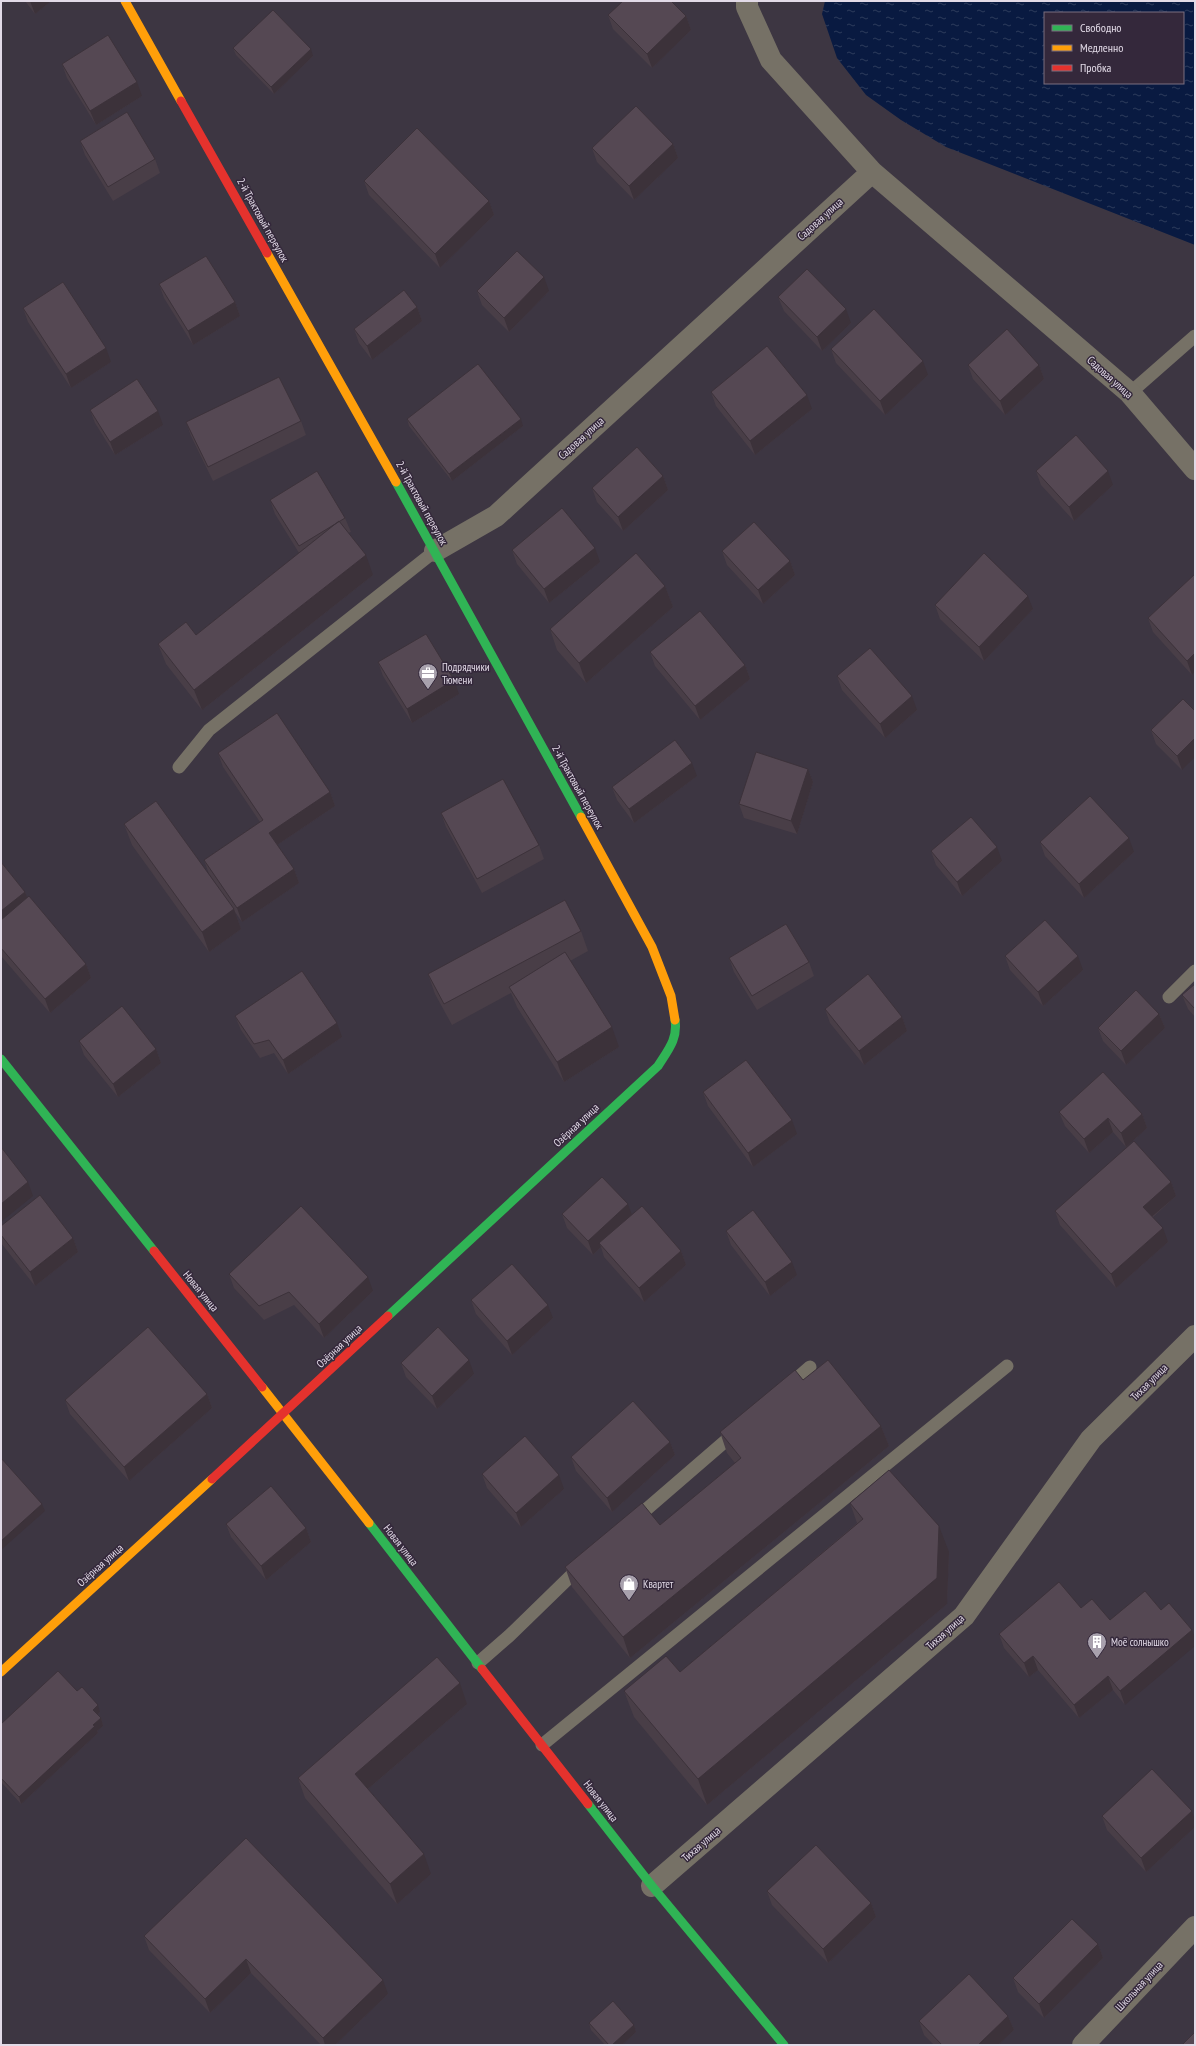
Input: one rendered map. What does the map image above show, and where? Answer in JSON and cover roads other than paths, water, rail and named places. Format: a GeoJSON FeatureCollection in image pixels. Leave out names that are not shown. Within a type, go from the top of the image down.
{"type":"FeatureCollection","features":[{"type":"Feature","properties":{"kind":"street","name":"2-й Трактовый переулок"},"geometry":{"type":"LineString","coordinates":[[125,1],[435,551],[652,947],[668,987],[676,1026]]}},
{"type":"Feature","properties":{"kind":"street"},"geometry":{"type":"LineString","coordinates":[[747,1],[747,7],[771,60],[872,172]]}},
{"type":"Feature","properties":{"kind":"street","name":"Садовая улица"},"geometry":{"type":"LineString","coordinates":[[435,551],[496,516],[872,172],[1130,393],[1195,469]]}},
{"type":"Feature","properties":{"kind":"street","name":"Озёрная улица"},"geometry":{"type":"LineString","coordinates":[[1,1672],[283,1414],[658,1066],[673,1045],[676,1026]]}},
{"type":"Feature","properties":{"kind":"street","name":"Новая улица"},"geometry":{"type":"LineString","coordinates":[[1,1059],[283,1414],[652,1886],[784,2045]]}},
{"type":"Feature","properties":{"kind":"street","name":"Тихая улица"},"geometry":{"type":"LineString","coordinates":[[652,1886],[964,1616],[1091,1439],[1195,1336]]}},
{"type":"Feature","properties":{"kind":"street","name":"Школьная улица"},"geometry":{"type":"LineString","coordinates":[[1083,2045],[1195,1927]]}},
{"type":"Feature","properties":{"kind":"lane"},"geometry":{"type":"LineString","coordinates":[[1130,393],[1195,336]]}},
{"type":"Feature","properties":{"kind":"lane"},"geometry":{"type":"LineString","coordinates":[[179,767],[209,730],[435,551]]}},
{"type":"Feature","properties":{"kind":"lane"},"geometry":{"type":"LineString","coordinates":[[1169,997],[1195,972]]}},
{"type":"Feature","properties":{"kind":"lane"},"geometry":{"type":"LineString","coordinates":[[542,1745],[1007,1366]]}},
{"type":"Feature","properties":{"kind":"lane"},"geometry":{"type":"LineString","coordinates":[[774,1398],[810,1367]]}},
{"type":"Feature","properties":{"kind":"lane"},"geometry":{"type":"LineString","coordinates":[[624,1529],[744,1424]]}},
{"type":"Feature","properties":{"kind":"lane"},"geometry":{"type":"LineString","coordinates":[[478,1663],[509,1636],[564,1581],[594,1555]]}},
{"type":"Feature","properties":{"kind":"water"},"geometry":{"type":"Polygon","coordinates":[[[825,1],[1195,1],[1195,245],[946,147],[901,120],[866,95],[837,58],[822,14],[825,1]]]}},
{"type":"Feature","properties":{"kind":"place","name":"Подрядчики Тюмени"},"geometry":{"type":"Point","coordinates":[428,690]}},
{"type":"Feature","properties":{"kind":"place","name":"Квартет"},"geometry":{"type":"Point","coordinates":[629,1601]}},
{"type":"Feature","properties":{"kind":"place","name":"Моё солнышко"},"geometry":{"type":"Point","coordinates":[1097,1659]}}]}
